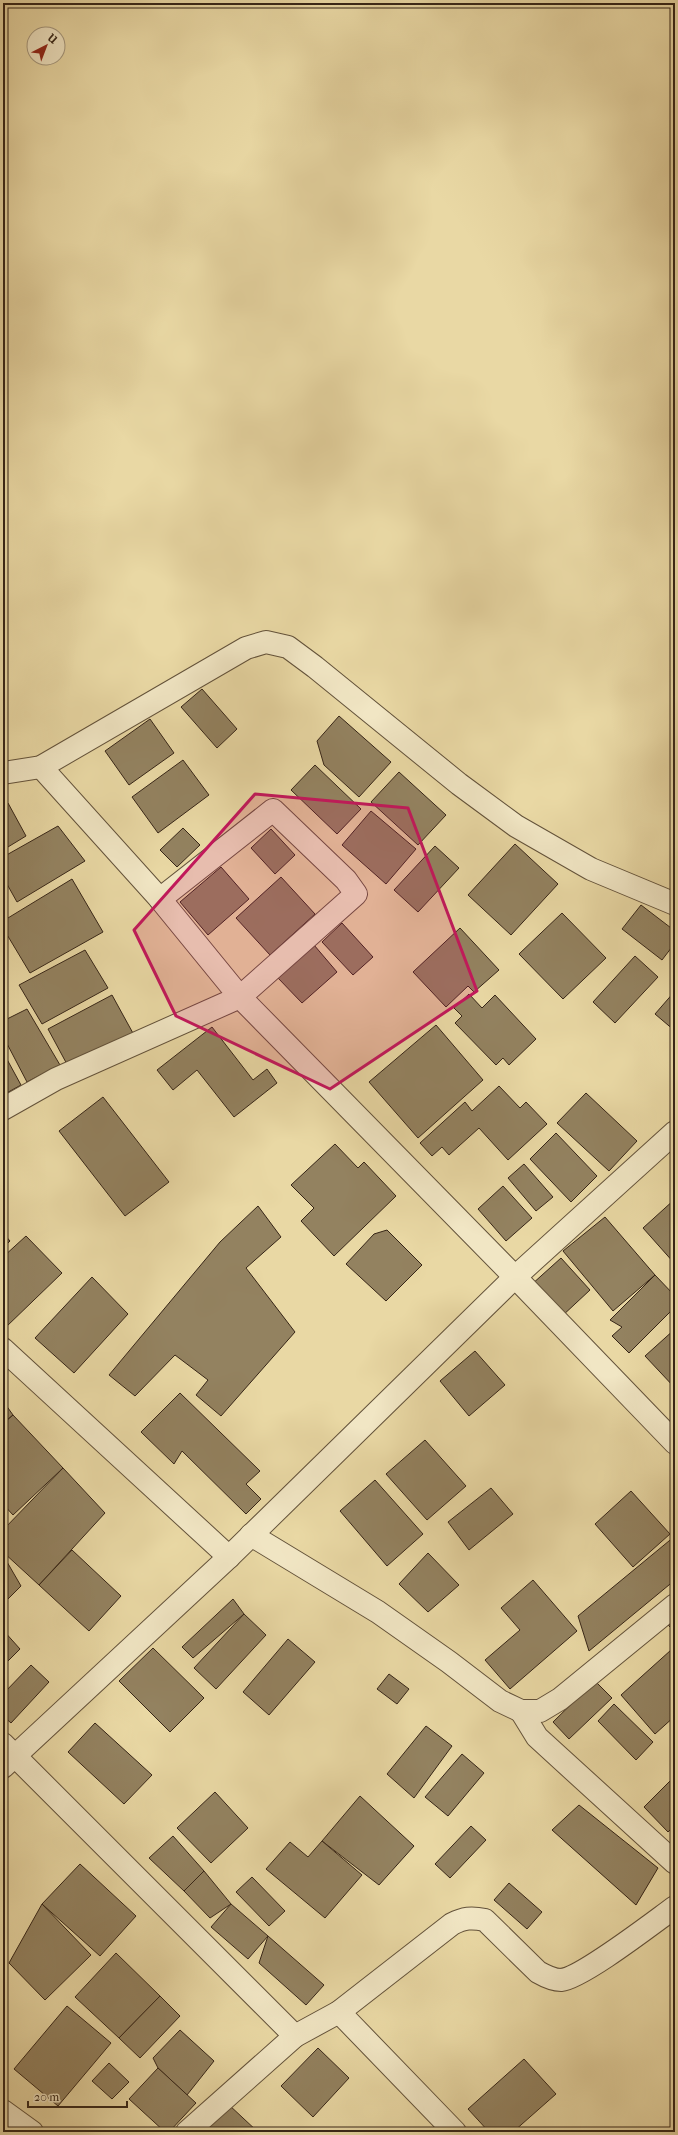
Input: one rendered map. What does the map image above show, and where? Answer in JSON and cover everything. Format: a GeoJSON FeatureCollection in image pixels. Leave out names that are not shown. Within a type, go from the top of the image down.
{"type":"FeatureCollection","features":[{"type":"Feature","properties":{"kind":"street"},"geometry":{"type":"LineString","coordinates":[[3,772],[41,768],[246,648],[266,642],[288,647],[315,666],[404,741],[516,826],[591,869],[675,904]]}},
{"type":"Feature","properties":{"kind":"street"},"geometry":{"type":"LineString","coordinates":[[41,768],[160,899],[240,997],[515,1277],[675,1443]]}},
{"type":"Feature","properties":{"kind":"street"},"geometry":{"type":"LineString","coordinates":[[3,1109],[56,1079],[240,997],[356,894],[346,880],[273,810],[160,899]]}},
{"type":"Feature","properties":{"kind":"street"},"geometry":{"type":"LineString","coordinates":[[295,2036],[7,1756],[229,1557],[515,1277],[675,1132]]}},
{"type":"Feature","properties":{"kind":"street"},"geometry":{"type":"LineString","coordinates":[[3,1349],[229,1557]]}},
{"type":"Feature","properties":{"kind":"street"},"geometry":{"type":"LineString","coordinates":[[251,1535],[378,1612],[449,1662],[500,1701],[521,1711],[540,1711],[560,1700],[675,1605]]}},
{"type":"Feature","properties":{"kind":"street"},"geometry":{"type":"LineString","coordinates":[[521,1711],[537,1737],[675,1863]]}},
{"type":"Feature","properties":{"kind":"street"},"geometry":{"type":"LineString","coordinates":[[187,2132],[295,2036],[339,2012],[452,1924],[463,1918],[473,1917],[485,1920],[538,1972],[548,1977],[561,1980],[586,1969],[675,1907]]}},
{"type":"Feature","properties":{"kind":"street"},"geometry":{"type":"LineString","coordinates":[[339,2012],[455,2132]]}},
{"type":"Feature","properties":{"kind":"street"},"geometry":{"type":"LineString","coordinates":[[3,2111],[32,2132]]}},
{"type":"Feature","properties":{"kind":"highlighted area"},"geometry":{"type":"Polygon","coordinates":[[[255,794],[408,808],[477,991],[330,1089],[176,1016],[134,930],[255,794]]]}},
{"type":"Feature","properties":{"kind":"building"},"geometry":{"type":"Polygon","coordinates":[[[202,689],[237,729],[217,748],[181,707],[202,689]]]}},
{"type":"Feature","properties":{"kind":"building"},"geometry":{"type":"Polygon","coordinates":[[[339,716],[391,762],[359,797],[324,765],[317,741],[339,716]]]}},
{"type":"Feature","properties":{"kind":"building"},"geometry":{"type":"Polygon","coordinates":[[[150,719],[174,753],[129,785],[105,751],[150,719]]]}},
{"type":"Feature","properties":{"kind":"building"},"geometry":{"type":"Polygon","coordinates":[[[183,760],[209,795],[158,833],[132,797],[183,760]]]}},
{"type":"Feature","properties":{"kind":"building"},"geometry":{"type":"Polygon","coordinates":[[[315,765],[361,809],[337,834],[291,790],[315,765]]]}},
{"type":"Feature","properties":{"kind":"building"},"geometry":{"type":"Polygon","coordinates":[[[399,772],[446,815],[418,845],[371,802],[399,772]]]}},
{"type":"Feature","properties":{"kind":"building"},"geometry":{"type":"Polygon","coordinates":[[[8,803],[26,836],[3,850],[3,805],[8,803]]]}},
{"type":"Feature","properties":{"kind":"building"},"geometry":{"type":"Polygon","coordinates":[[[371,811],[416,849],[386,884],[342,845],[371,811]]]}},
{"type":"Feature","properties":{"kind":"building"},"geometry":{"type":"Polygon","coordinates":[[[58,826],[85,861],[17,902],[3,877],[3,857],[58,826]]]}},
{"type":"Feature","properties":{"kind":"building"},"geometry":{"type":"Polygon","coordinates":[[[183,828],[200,845],[177,867],[160,850],[183,828]]]}},
{"type":"Feature","properties":{"kind":"building"},"geometry":{"type":"Polygon","coordinates":[[[271,829],[295,855],[275,874],[251,848],[271,829]]]}},
{"type":"Feature","properties":{"kind":"building"},"geometry":{"type":"Polygon","coordinates":[[[515,844],[558,884],[511,935],[468,895],[515,844]]]}},
{"type":"Feature","properties":{"kind":"building"},"geometry":{"type":"Polygon","coordinates":[[[435,846],[459,868],[418,912],[394,890],[435,846]]]}},
{"type":"Feature","properties":{"kind":"building"},"geometry":{"type":"Polygon","coordinates":[[[221,867],[249,899],[208,935],[180,902],[221,867]]]}},
{"type":"Feature","properties":{"kind":"building"},"geometry":{"type":"Polygon","coordinates":[[[281,877],[315,914],[270,955],[236,918],[281,877]]]}},
{"type":"Feature","properties":{"kind":"building"},"geometry":{"type":"Polygon","coordinates":[[[72,879],[103,932],[30,973],[3,928],[3,921],[72,879]]]}},
{"type":"Feature","properties":{"kind":"building"},"geometry":{"type":"Polygon","coordinates":[[[641,905],[675,931],[675,943],[662,960],[622,929],[641,905]]]}},
{"type":"Feature","properties":{"kind":"building"},"geometry":{"type":"Polygon","coordinates":[[[562,913],[606,958],[563,999],[519,954],[562,913]]]}},
{"type":"Feature","properties":{"kind":"building"},"geometry":{"type":"Polygon","coordinates":[[[342,923],[373,957],[353,975],[322,942],[342,923]]]}},
{"type":"Feature","properties":{"kind":"building"},"geometry":{"type":"Polygon","coordinates":[[[460,928],[499,970],[474,992],[468,986],[446,1007],[413,972],[460,928]]]}},
{"type":"Feature","properties":{"kind":"building"},"geometry":{"type":"Polygon","coordinates":[[[314,945],[337,972],[302,1003],[278,978],[314,945]]]}},
{"type":"Feature","properties":{"kind":"building"},"geometry":{"type":"Polygon","coordinates":[[[85,950],[108,988],[42,1024],[19,985],[85,950]]]}},
{"type":"Feature","properties":{"kind":"building"},"geometry":{"type":"Polygon","coordinates":[[[635,956],[658,977],[615,1023],[593,1002],[635,956]]]}},
{"type":"Feature","properties":{"kind":"building"},"geometry":{"type":"Polygon","coordinates":[[[675,991],[675,1031],[655,1014],[675,991]]]}},
{"type":"Feature","properties":{"kind":"building"},"geometry":{"type":"Polygon","coordinates":[[[469,994],[482,1008],[495,995],[536,1039],[509,1065],[503,1058],[496,1065],[455,1023],[462,1016],[454,1008],[469,994]]]}},
{"type":"Feature","properties":{"kind":"building"},"geometry":{"type":"Polygon","coordinates":[[[112,995],[134,1035],[69,1068],[48,1029],[112,995]]]}},
{"type":"Feature","properties":{"kind":"building"},"geometry":{"type":"Polygon","coordinates":[[[27,1009],[60,1065],[27,1082],[3,1036],[3,1021],[27,1009]]]}},
{"type":"Feature","properties":{"kind":"building"},"geometry":{"type":"Polygon","coordinates":[[[436,1025],[483,1080],[418,1138],[369,1082],[436,1025]]]}},
{"type":"Feature","properties":{"kind":"building"},"geometry":{"type":"Polygon","coordinates":[[[212,1027],[253,1080],[267,1069],[277,1083],[234,1117],[197,1070],[173,1090],[157,1070],[212,1027]]]}},
{"type":"Feature","properties":{"kind":"building"},"geometry":{"type":"Polygon","coordinates":[[[3,1052],[21,1085],[3,1095],[3,1052]]]}},
{"type":"Feature","properties":{"kind":"building"},"geometry":{"type":"Polygon","coordinates":[[[499,1086],[520,1108],[526,1102],[547,1124],[508,1160],[479,1128],[449,1155],[442,1147],[432,1156],[420,1143],[465,1102],[472,1111],[499,1086]]]}},
{"type":"Feature","properties":{"kind":"building"},"geometry":{"type":"Polygon","coordinates":[[[586,1093],[637,1141],[609,1171],[557,1123],[586,1093]]]}},
{"type":"Feature","properties":{"kind":"building"},"geometry":{"type":"Polygon","coordinates":[[[103,1097],[169,1182],[125,1216],[59,1131],[103,1097]]]}},
{"type":"Feature","properties":{"kind":"building"},"geometry":{"type":"Polygon","coordinates":[[[556,1133],[597,1176],[571,1202],[530,1159],[556,1133]]]}},
{"type":"Feature","properties":{"kind":"building"},"geometry":{"type":"Polygon","coordinates":[[[335,1144],[358,1168],[364,1162],[396,1196],[334,1256],[301,1221],[314,1208],[291,1185],[335,1144]]]}},
{"type":"Feature","properties":{"kind":"building"},"geometry":{"type":"Polygon","coordinates":[[[524,1164],[553,1197],[536,1211],[508,1178],[524,1164]]]}},
{"type":"Feature","properties":{"kind":"building"},"geometry":{"type":"Polygon","coordinates":[[[503,1186],[532,1218],[506,1241],[478,1209],[503,1186]]]}},
{"type":"Feature","properties":{"kind":"building"},"geometry":{"type":"Polygon","coordinates":[[[675,1199],[675,1264],[643,1228],[675,1199]]]}},
{"type":"Feature","properties":{"kind":"building"},"geometry":{"type":"Polygon","coordinates":[[[258,1206],[281,1237],[246,1268],[295,1332],[221,1416],[196,1395],[208,1380],[175,1355],[135,1396],[109,1375],[220,1242],[258,1206]]]}},
{"type":"Feature","properties":{"kind":"building"},"geometry":{"type":"Polygon","coordinates":[[[605,1217],[655,1275],[613,1311],[563,1251],[605,1217]]]}},
{"type":"Feature","properties":{"kind":"building"},"geometry":{"type":"Polygon","coordinates":[[[387,1230],[422,1265],[386,1301],[346,1264],[374,1234],[387,1230]]]}},
{"type":"Feature","properties":{"kind":"building"},"geometry":{"type":"Polygon","coordinates":[[[3,1233],[10,1241],[3,1248],[3,1233]]]}},
{"type":"Feature","properties":{"kind":"building"},"geometry":{"type":"Polygon","coordinates":[[[26,1236],[62,1273],[6,1327],[3,1324],[3,1257],[26,1236]]]}},
{"type":"Feature","properties":{"kind":"building"},"geometry":{"type":"Polygon","coordinates":[[[561,1258],[590,1290],[561,1317],[531,1285],[561,1258]]]}},
{"type":"Feature","properties":{"kind":"building"},"geometry":{"type":"Polygon","coordinates":[[[655,1275],[675,1296],[675,1307],[629,1353],[612,1336],[622,1327],[610,1320],[655,1275]]]}},
{"type":"Feature","properties":{"kind":"building"},"geometry":{"type":"Polygon","coordinates":[[[92,1277],[128,1314],[74,1373],[35,1338],[92,1277]]]}},
{"type":"Feature","properties":{"kind":"building"},"geometry":{"type":"Polygon","coordinates":[[[675,1329],[675,1388],[645,1356],[675,1329]]]}},
{"type":"Feature","properties":{"kind":"building"},"geometry":{"type":"Polygon","coordinates":[[[475,1351],[505,1385],[469,1416],[440,1381],[475,1351]]]}},
{"type":"Feature","properties":{"kind":"building"},"geometry":{"type":"Polygon","coordinates":[[[180,1393],[260,1471],[246,1484],[261,1499],[246,1514],[182,1451],[174,1464],[141,1432],[180,1393]]]}},
{"type":"Feature","properties":{"kind":"building"},"geometry":{"type":"Polygon","coordinates":[[[3,1401],[13,1415],[3,1423],[3,1401]]]}},
{"type":"Feature","properties":{"kind":"building"},"geometry":{"type":"Polygon","coordinates":[[[13,1415],[63,1468],[13,1515],[3,1504],[3,1424],[13,1415]]]}},
{"type":"Feature","properties":{"kind":"building"},"geometry":{"type":"Polygon","coordinates":[[[425,1440],[466,1486],[427,1520],[386,1474],[425,1440]]]}},
{"type":"Feature","properties":{"kind":"building"},"geometry":{"type":"Polygon","coordinates":[[[63,1468],[105,1513],[39,1585],[3,1552],[3,1530],[63,1468]]]}},
{"type":"Feature","properties":{"kind":"building"},"geometry":{"type":"Polygon","coordinates":[[[375,1480],[423,1534],[387,1566],[340,1511],[375,1480]]]}},
{"type":"Feature","properties":{"kind":"building"},"geometry":{"type":"Polygon","coordinates":[[[491,1488],[513,1514],[469,1550],[448,1522],[491,1488]]]}},
{"type":"Feature","properties":{"kind":"building"},"geometry":{"type":"Polygon","coordinates":[[[631,1491],[670,1534],[633,1567],[595,1524],[631,1491]]]}},
{"type":"Feature","properties":{"kind":"building"},"geometry":{"type":"Polygon","coordinates":[[[675,1536],[675,1580],[589,1651],[578,1616],[675,1536]]]}},
{"type":"Feature","properties":{"kind":"building"},"geometry":{"type":"Polygon","coordinates":[[[72,1550],[121,1596],[89,1631],[39,1585],[72,1550]]]}},
{"type":"Feature","properties":{"kind":"building"},"geometry":{"type":"Polygon","coordinates":[[[428,1553],[459,1585],[428,1612],[399,1584],[428,1553]]]}},
{"type":"Feature","properties":{"kind":"building"},"geometry":{"type":"Polygon","coordinates":[[[3,1555],[21,1586],[3,1604],[3,1555]]]}},
{"type":"Feature","properties":{"kind":"building"},"geometry":{"type":"Polygon","coordinates":[[[533,1580],[577,1631],[510,1689],[485,1660],[520,1630],[501,1608],[533,1580]]]}},
{"type":"Feature","properties":{"kind":"building"},"geometry":{"type":"Polygon","coordinates":[[[233,1599],[244,1614],[193,1658],[182,1647],[233,1599]]]}},
{"type":"Feature","properties":{"kind":"building"},"geometry":{"type":"Polygon","coordinates":[[[244,1614],[266,1635],[216,1689],[194,1668],[244,1614]]]}},
{"type":"Feature","properties":{"kind":"building"},"geometry":{"type":"Polygon","coordinates":[[[675,1618],[675,1632],[668,1625],[675,1618]]]}},
{"type":"Feature","properties":{"kind":"building"},"geometry":{"type":"Polygon","coordinates":[[[3,1630],[20,1649],[3,1666],[3,1630]]]}},
{"type":"Feature","properties":{"kind":"building"},"geometry":{"type":"Polygon","coordinates":[[[288,1639],[315,1662],[269,1715],[243,1692],[288,1639]]]}},
{"type":"Feature","properties":{"kind":"building"},"geometry":{"type":"Polygon","coordinates":[[[153,1648],[204,1698],[170,1732],[119,1681],[153,1648]]]}},
{"type":"Feature","properties":{"kind":"building"},"geometry":{"type":"Polygon","coordinates":[[[671,1650],[675,1654],[675,1716],[655,1734],[621,1695],[671,1650]]]}},
{"type":"Feature","properties":{"kind":"building"},"geometry":{"type":"Polygon","coordinates":[[[31,1665],[49,1682],[11,1723],[3,1716],[3,1694],[31,1665]]]}},
{"type":"Feature","properties":{"kind":"building"},"geometry":{"type":"Polygon","coordinates":[[[389,1674],[409,1689],[397,1704],[377,1689],[389,1674]]]}},
{"type":"Feature","properties":{"kind":"building"},"geometry":{"type":"Polygon","coordinates":[[[595,1681],[612,1698],[569,1739],[553,1722],[595,1681]]]}},
{"type":"Feature","properties":{"kind":"building"},"geometry":{"type":"Polygon","coordinates":[[[614,1704],[653,1742],[636,1760],[598,1721],[614,1704]]]}},
{"type":"Feature","properties":{"kind":"building"},"geometry":{"type":"Polygon","coordinates":[[[95,1723],[152,1775],[124,1804],[68,1752],[95,1723]]]}},
{"type":"Feature","properties":{"kind":"building"},"geometry":{"type":"Polygon","coordinates":[[[426,1726],[452,1746],[414,1798],[387,1774],[426,1726]]]}},
{"type":"Feature","properties":{"kind":"building"},"geometry":{"type":"Polygon","coordinates":[[[462,1754],[484,1773],[448,1816],[425,1797],[462,1754]]]}},
{"type":"Feature","properties":{"kind":"building"},"geometry":{"type":"Polygon","coordinates":[[[675,1776],[675,1825],[668,1832],[644,1807],[675,1776]]]}},
{"type":"Feature","properties":{"kind":"building"},"geometry":{"type":"Polygon","coordinates":[[[215,1792],[248,1828],[211,1863],[177,1828],[215,1792]]]}},
{"type":"Feature","properties":{"kind":"building"},"geometry":{"type":"Polygon","coordinates":[[[360,1796],[414,1846],[379,1885],[322,1841],[360,1796]]]}},
{"type":"Feature","properties":{"kind":"building"},"geometry":{"type":"Polygon","coordinates":[[[579,1805],[658,1868],[636,1905],[552,1830],[579,1805]]]}},
{"type":"Feature","properties":{"kind":"building"},"geometry":{"type":"Polygon","coordinates":[[[471,1826],[486,1840],[450,1878],[435,1864],[471,1826]]]}},
{"type":"Feature","properties":{"kind":"building"},"geometry":{"type":"Polygon","coordinates":[[[173,1836],[204,1871],[184,1891],[149,1858],[173,1836]]]}},
{"type":"Feature","properties":{"kind":"building"},"geometry":{"type":"Polygon","coordinates":[[[322,1841],[362,1875],[325,1918],[266,1869],[290,1842],[308,1857],[322,1841]]]}},
{"type":"Feature","properties":{"kind":"building"},"geometry":{"type":"Polygon","coordinates":[[[80,1864],[136,1916],[100,1956],[42,1904],[80,1864]]]}},
{"type":"Feature","properties":{"kind":"building"},"geometry":{"type":"Polygon","coordinates":[[[204,1871],[231,1904],[210,1918],[184,1891],[204,1871]]]}},
{"type":"Feature","properties":{"kind":"building"},"geometry":{"type":"Polygon","coordinates":[[[252,1877],[285,1911],[269,1926],[236,1892],[252,1877]]]}},
{"type":"Feature","properties":{"kind":"building"},"geometry":{"type":"Polygon","coordinates":[[[509,1883],[542,1912],[527,1929],[494,1900],[509,1883]]]}},
{"type":"Feature","properties":{"kind":"building"},"geometry":{"type":"Polygon","coordinates":[[[42,1904],[91,1955],[45,2000],[9,1963],[42,1904]]]}},
{"type":"Feature","properties":{"kind":"building"},"geometry":{"type":"Polygon","coordinates":[[[231,1904],[268,1936],[248,1959],[211,1927],[231,1904]]]}},
{"type":"Feature","properties":{"kind":"building"},"geometry":{"type":"Polygon","coordinates":[[[268,1936],[324,1985],[306,2005],[259,1963],[268,1936]]]}},
{"type":"Feature","properties":{"kind":"building"},"geometry":{"type":"Polygon","coordinates":[[[116,1953],[160,1996],[119,2038],[75,1997],[116,1953]]]}},
{"type":"Feature","properties":{"kind":"building"},"geometry":{"type":"Polygon","coordinates":[[[160,1996],[180,2016],[140,2058],[119,2038],[160,1996]]]}},
{"type":"Feature","properties":{"kind":"building"},"geometry":{"type":"Polygon","coordinates":[[[67,2006],[111,2043],[58,2106],[14,2069],[67,2006]]]}},
{"type":"Feature","properties":{"kind":"building"},"geometry":{"type":"Polygon","coordinates":[[[180,2030],[214,2061],[187,2095],[158,2068],[153,2058],[180,2030]]]}},
{"type":"Feature","properties":{"kind":"building"},"geometry":{"type":"Polygon","coordinates":[[[318,2048],[349,2078],[313,2117],[281,2086],[318,2048]]]}},
{"type":"Feature","properties":{"kind":"building"},"geometry":{"type":"Polygon","coordinates":[[[524,2059],[556,2094],[513,2132],[489,2132],[468,2109],[524,2059]]]}},
{"type":"Feature","properties":{"kind":"building"},"geometry":{"type":"Polygon","coordinates":[[[109,2063],[129,2082],[112,2099],[92,2081],[109,2063]]]}},
{"type":"Feature","properties":{"kind":"building"},"geometry":{"type":"Polygon","coordinates":[[[158,2068],[196,2103],[169,2132],[165,2132],[129,2099],[158,2068]]]}},
{"type":"Feature","properties":{"kind":"building"},"geometry":{"type":"Polygon","coordinates":[[[228,2104],[258,2132],[203,2132],[228,2104]]]}}]}
